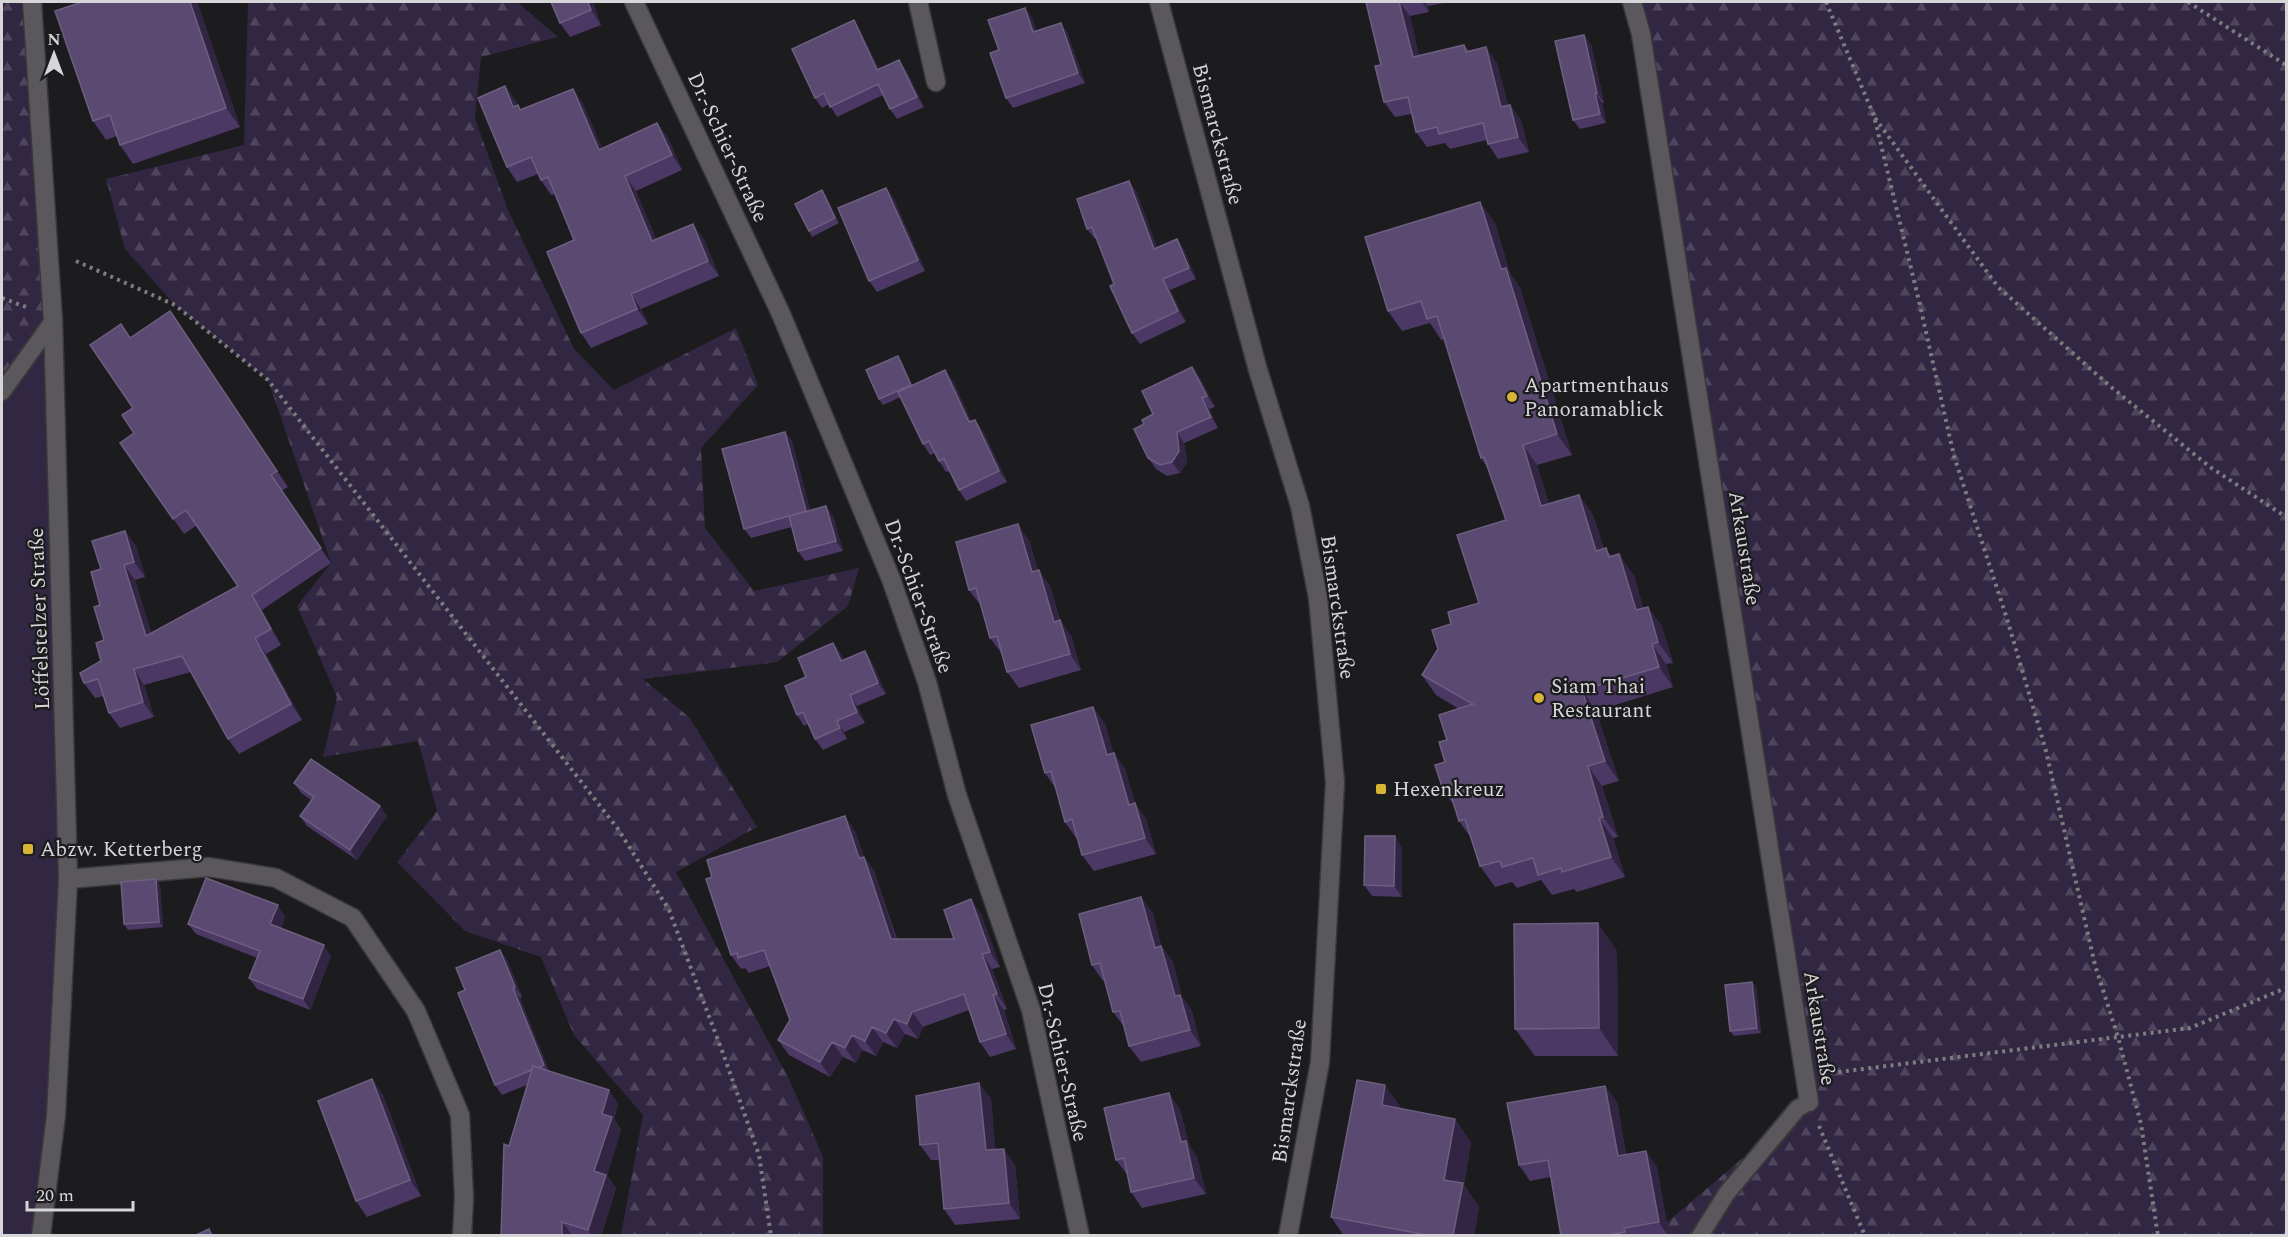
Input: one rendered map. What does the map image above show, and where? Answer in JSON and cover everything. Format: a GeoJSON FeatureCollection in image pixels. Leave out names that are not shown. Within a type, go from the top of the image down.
{"type":"FeatureCollection","features":[{"type":"Feature","properties":{"kind":"street","name":"Löffelstelzer Straße"},"geometry":{"type":"LineString","coordinates":[[32,2],[53,321],[68,879],[56,1115],[41,1236]]}},
{"type":"Feature","properties":{"kind":"street","name":"Dr.-Schier-Straße"},"geometry":{"type":"LineString","coordinates":[[634,2],[781,314],[894,589],[927,682],[957,795],[1030,1010],[1080,1236]]}},
{"type":"Feature","properties":{"kind":"street"},"geometry":{"type":"LineString","coordinates":[[918,2],[936,82]]}},
{"type":"Feature","properties":{"kind":"street","name":"Bismarckstraße"},"geometry":{"type":"LineString","coordinates":[[1159,2],[1258,370],[1300,506],[1318,598],[1335,782],[1320,1062],[1288,1236]]}},
{"type":"Feature","properties":{"kind":"street","name":"Arkaustraße"},"geometry":{"type":"LineString","coordinates":[[1632,2],[1645,56],[1809,1102]]}},
{"type":"Feature","properties":{"kind":"street"},"geometry":{"type":"LineString","coordinates":[[68,879],[209,867],[276,878],[353,918],[416,1011],[460,1115],[464,1198],[462,1236]]}},
{"type":"Feature","properties":{"kind":"lane"},"geometry":{"type":"LineString","coordinates":[[2,392],[53,321]]}},
{"type":"Feature","properties":{"kind":"lane"},"geometry":{"type":"LineString","coordinates":[[1700,1236],[1727,1193],[1798,1108],[1809,1102]]}},
{"type":"Feature","properties":{"kind":"path"},"geometry":{"type":"LineString","coordinates":[[1826,2],[1874,116],[1954,456],[2007,619],[2046,751],[2095,965],[2118,1037],[2141,1124],[2158,1236]]}},
{"type":"Feature","properties":{"kind":"path"},"geometry":{"type":"LineString","coordinates":[[2188,2],[2286,64]]}},
{"type":"Feature","properties":{"kind":"path"},"geometry":{"type":"LineString","coordinates":[[1874,116],[1998,287],[2111,387],[2210,467],[2286,517]]}},
{"type":"Feature","properties":{"kind":"path"},"geometry":{"type":"LineString","coordinates":[[48,249],[175,305],[268,380],[618,829],[669,909],[759,1155],[771,1236]]}},
{"type":"Feature","properties":{"kind":"path"},"geometry":{"type":"LineString","coordinates":[[1805,1076],[2190,1028],[2286,988]]}},
{"type":"Feature","properties":{"kind":"path"},"geometry":{"type":"LineString","coordinates":[[1809,1102],[1865,1236]]}},
{"type":"Feature","properties":{"kind":"green space"},"geometry":{"type":"Polygon","coordinates":[[[2,2],[32,2],[53,321],[2,392],[2,2]]]}},
{"type":"Feature","properties":{"kind":"green space"},"geometry":{"type":"Polygon","coordinates":[[[248,2],[517,2],[558,37],[481,57],[475,119],[508,210],[574,349],[614,390],[736,328],[758,385],[701,448],[705,528],[754,591],[859,568],[848,606],[777,662],[643,679],[689,717],[757,827],[676,872],[790,1081],[823,1157],[823,1235],[621,1235],[643,1115],[574,1035],[541,957],[465,931],[397,862],[437,811],[418,741],[323,757],[337,697],[297,606],[331,563],[268,380],[175,305],[125,249],[106,179],[244,145],[248,2]]]}},
{"type":"Feature","properties":{"kind":"green space"},"geometry":{"type":"Polygon","coordinates":[[[1632,2],[2286,2],[2286,1235],[1652,1235],[1809,1102],[1632,2]]]}},
{"type":"Feature","properties":{"kind":"green space"},"geometry":{"type":"Polygon","coordinates":[[[53,321],[68,879],[41,1235],[2,1236],[2,392],[53,321]]]}},
{"type":"Feature","properties":{"kind":"building"},"geometry":{"type":"Polygon","coordinates":[[[82,2],[190,2],[226,108],[120,145],[110,115],[93,121],[55,11],[82,2]]]}},
{"type":"Feature","properties":{"kind":"building"},"geometry":{"type":"Polygon","coordinates":[[[551,2],[588,2],[591,10],[560,23],[551,2]]]}},
{"type":"Feature","properties":{"kind":"building"},"geometry":{"type":"Polygon","coordinates":[[[1366,2],[1399,2],[1413,57],[1464,45],[1466,52],[1486,47],[1501,107],[1510,105],[1518,137],[1488,144],[1483,123],[1439,134],[1437,127],[1416,132],[1408,97],[1384,102],[1375,66],[1381,65],[1366,2]]]}},
{"type":"Feature","properties":{"kind":"building"},"geometry":{"type":"Polygon","coordinates":[[[1025,8],[1033,32],[1061,23],[1078,73],[1006,98],[990,53],[999,50],[988,20],[1025,8]]]}},
{"type":"Feature","properties":{"kind":"building"},"geometry":{"type":"Polygon","coordinates":[[[854,20],[877,70],[899,60],[917,97],[890,109],[878,84],[830,107],[824,93],[815,98],[792,49],[854,20]]]}},
{"type":"Feature","properties":{"kind":"building"},"geometry":{"type":"Polygon","coordinates":[[[1584,35],[1600,114],[1573,120],[1555,41],[1584,35]]]}},
{"type":"Feature","properties":{"kind":"building"},"geometry":{"type":"Polygon","coordinates":[[[505,86],[513,107],[518,105],[520,110],[573,89],[599,150],[657,123],[672,155],[625,176],[652,241],[693,224],[708,261],[631,294],[637,309],[581,333],[547,252],[574,240],[548,177],[541,180],[531,157],[507,167],[478,98],[505,86]]]}},
{"type":"Feature","properties":{"kind":"building"},"geometry":{"type":"Polygon","coordinates":[[[1129,181],[1154,249],[1177,239],[1189,268],[1163,279],[1178,311],[1132,333],[1110,286],[1114,284],[1092,227],[1087,229],[1077,199],[1129,181]]]}},
{"type":"Feature","properties":{"kind":"building"},"geometry":{"type":"Polygon","coordinates":[[[886,188],[918,260],[869,281],[838,208],[886,188]]]}},
{"type":"Feature","properties":{"kind":"building"},"geometry":{"type":"Polygon","coordinates":[[[822,190],[835,218],[809,231],[795,204],[822,190]]]}},
{"type":"Feature","properties":{"kind":"building"},"geometry":{"type":"Polygon","coordinates":[[[1480,202],[1501,269],[1506,268],[1557,434],[1523,445],[1541,506],[1579,495],[1596,551],[1606,548],[1609,557],[1619,554],[1636,610],[1648,607],[1658,642],[1652,644],[1659,667],[1582,690],[1605,761],[1588,766],[1603,817],[1599,818],[1611,857],[1562,872],[1561,868],[1538,875],[1533,858],[1502,867],[1500,861],[1480,866],[1465,819],[1459,821],[1449,789],[1443,790],[1435,765],[1445,762],[1439,742],[1447,740],[1439,715],[1473,704],[1422,675],[1438,649],[1432,630],[1451,624],[1448,612],[1479,603],[1457,535],[1506,520],[1484,457],[1481,458],[1437,316],[1427,319],[1421,301],[1388,311],[1365,237],[1480,202]]]}},
{"type":"Feature","properties":{"kind":"building"},"geometry":{"type":"Polygon","coordinates":[[[170,311],[277,471],[271,475],[321,548],[252,595],[271,629],[255,638],[291,704],[228,739],[182,656],[134,669],[143,702],[109,713],[98,679],[84,683],[80,673],[101,661],[96,643],[104,640],[94,607],[100,605],[91,572],[101,569],[92,541],[125,531],[134,562],[124,565],[146,636],[238,586],[186,510],[173,519],[120,443],[134,433],[122,415],[133,408],[90,345],[121,324],[130,338],[170,311]]]}},
{"type":"Feature","properties":{"kind":"building"},"geometry":{"type":"Polygon","coordinates":[[[898,356],[911,385],[879,399],[866,370],[898,356]]]}},
{"type":"Feature","properties":{"kind":"building"},"geometry":{"type":"Polygon","coordinates":[[[1192,367],[1207,396],[1202,398],[1211,417],[1177,432],[1179,451],[1172,462],[1160,465],[1148,458],[1134,429],[1144,424],[1142,420],[1153,414],[1142,391],[1192,367]]]}},
{"type":"Feature","properties":{"kind":"building"},"geometry":{"type":"Polygon","coordinates":[[[945,370],[969,422],[975,420],[999,471],[959,490],[944,459],[939,461],[929,441],[923,444],[898,392],[945,370]]]}},
{"type":"Feature","properties":{"kind":"building"},"geometry":{"type":"Polygon","coordinates":[[[785,432],[806,511],[790,516],[826,506],[836,541],[798,551],[789,516],[744,529],[722,449],[785,432]]]}},
{"type":"Feature","properties":{"kind":"building"},"geometry":{"type":"Polygon","coordinates":[[[1018,524],[1032,572],[1039,570],[1054,622],[1060,620],[1070,654],[1007,672],[997,636],[990,638],[976,588],[969,590],[956,542],[1018,524]]]}},
{"type":"Feature","properties":{"kind":"building"},"geometry":{"type":"Polygon","coordinates":[[[833,643],[841,661],[865,651],[878,683],[850,695],[857,712],[837,721],[840,728],[815,739],[803,712],[797,715],[785,686],[806,677],[798,658],[833,643]]]}},
{"type":"Feature","properties":{"kind":"building"},"geometry":{"type":"Polygon","coordinates":[[[1093,707],[1107,755],[1114,753],[1129,805],[1135,803],[1145,838],[1082,855],[1072,819],[1065,822],[1051,771],[1045,773],[1031,725],[1093,707]]]}},
{"type":"Feature","properties":{"kind":"building"},"geometry":{"type":"Polygon","coordinates":[[[311,759],[380,806],[350,850],[300,816],[314,797],[294,783],[311,759]]]}},
{"type":"Feature","properties":{"kind":"building"},"geometry":{"type":"Polygon","coordinates":[[[845,816],[859,858],[864,857],[891,939],[954,939],[944,910],[971,899],[990,952],[982,954],[997,994],[993,995],[1006,1034],[980,1042],[964,994],[912,1012],[907,1024],[894,1019],[886,1033],[872,1027],[865,1041],[852,1035],[845,1048],[832,1042],[820,1062],[778,1040],[790,1020],[764,950],[738,958],[737,953],[731,955],[706,879],[712,877],[707,860],[845,816]]]}},
{"type":"Feature","properties":{"kind":"building"},"geometry":{"type":"Polygon","coordinates":[[[1365,836],[1395,836],[1394,886],[1364,885],[1365,836]]]}},
{"type":"Feature","properties":{"kind":"building"},"geometry":{"type":"Polygon","coordinates":[[[206,878],[278,905],[270,924],[324,945],[303,999],[249,978],[260,951],[188,924],[206,878]]]}},
{"type":"Feature","properties":{"kind":"building"},"geometry":{"type":"Polygon","coordinates":[[[156,879],[159,922],[124,924],[121,882],[156,879]]]}},
{"type":"Feature","properties":{"kind":"building"},"geometry":{"type":"Polygon","coordinates":[[[1141,897],[1155,948],[1161,946],[1175,996],[1180,995],[1190,1030],[1129,1046],[1120,1011],[1113,1012],[1100,963],[1092,965],[1079,914],[1141,897]]]}},
{"type":"Feature","properties":{"kind":"building"},"geometry":{"type":"Polygon","coordinates":[[[1598,923],[1599,1028],[1515,1029],[1514,924],[1598,923]]]}},
{"type":"Feature","properties":{"kind":"building"},"geometry":{"type":"Polygon","coordinates":[[[500,950],[544,1065],[539,1068],[533,1066],[532,1070],[495,1085],[458,993],[465,990],[456,968],[500,950]]]}},
{"type":"Feature","properties":{"kind":"building"},"geometry":{"type":"Polygon","coordinates":[[[1752,982],[1757,1028],[1730,1031],[1725,985],[1752,982]]]}},
{"type":"Feature","properties":{"kind":"building"},"geometry":{"type":"Polygon","coordinates":[[[533,1066],[609,1090],[602,1114],[612,1117],[594,1171],[606,1175],[588,1230],[562,1222],[562,1236],[501,1236],[504,1144],[509,1146],[533,1066]]]}},
{"type":"Feature","properties":{"kind":"building"},"geometry":{"type":"Polygon","coordinates":[[[372,1079],[410,1180],[356,1201],[318,1101],[372,1079]]]}},
{"type":"Feature","properties":{"kind":"building"},"geometry":{"type":"Polygon","coordinates":[[[1357,1080],[1385,1085],[1382,1105],[1455,1119],[1444,1180],[1463,1183],[1453,1236],[1432,1236],[1331,1217],[1357,1080]]]}},
{"type":"Feature","properties":{"kind":"building"},"geometry":{"type":"Polygon","coordinates":[[[979,1083],[986,1150],[1004,1149],[1009,1203],[944,1209],[938,1143],[920,1145],[916,1096],[979,1083]]]}},
{"type":"Feature","properties":{"kind":"building"},"geometry":{"type":"Polygon","coordinates":[[[1605,1086],[1618,1156],[1646,1151],[1659,1222],[1624,1228],[1625,1232],[1605,1236],[1561,1236],[1548,1160],[1519,1165],[1507,1103],[1605,1086]]]}},
{"type":"Feature","properties":{"kind":"building"},"geometry":{"type":"Polygon","coordinates":[[[1169,1093],[1181,1142],[1186,1141],[1194,1178],[1131,1192],[1124,1158],[1116,1160],[1104,1108],[1169,1093]]]}},
{"type":"Feature","properties":{"kind":"building"},"geometry":{"type":"Polygon","coordinates":[[[209,1229],[212,1236],[194,1236],[209,1229]]]}},
{"type":"Feature","properties":{"kind":"place","name":"Apartmenthaus Panoramablick"},"geometry":{"type":"Point","coordinates":[1512,397]}},
{"type":"Feature","properties":{"kind":"place","name":"Siam Thai Restaurant"},"geometry":{"type":"Point","coordinates":[1539,698]}},
{"type":"Feature","properties":{"kind":"place","name":"Hexenkreuz"},"geometry":{"type":"Point","coordinates":[1381,789]}},
{"type":"Feature","properties":{"kind":"place","name":"Abzw. Ketterberg"},"geometry":{"type":"Point","coordinates":[28,849]}}]}
